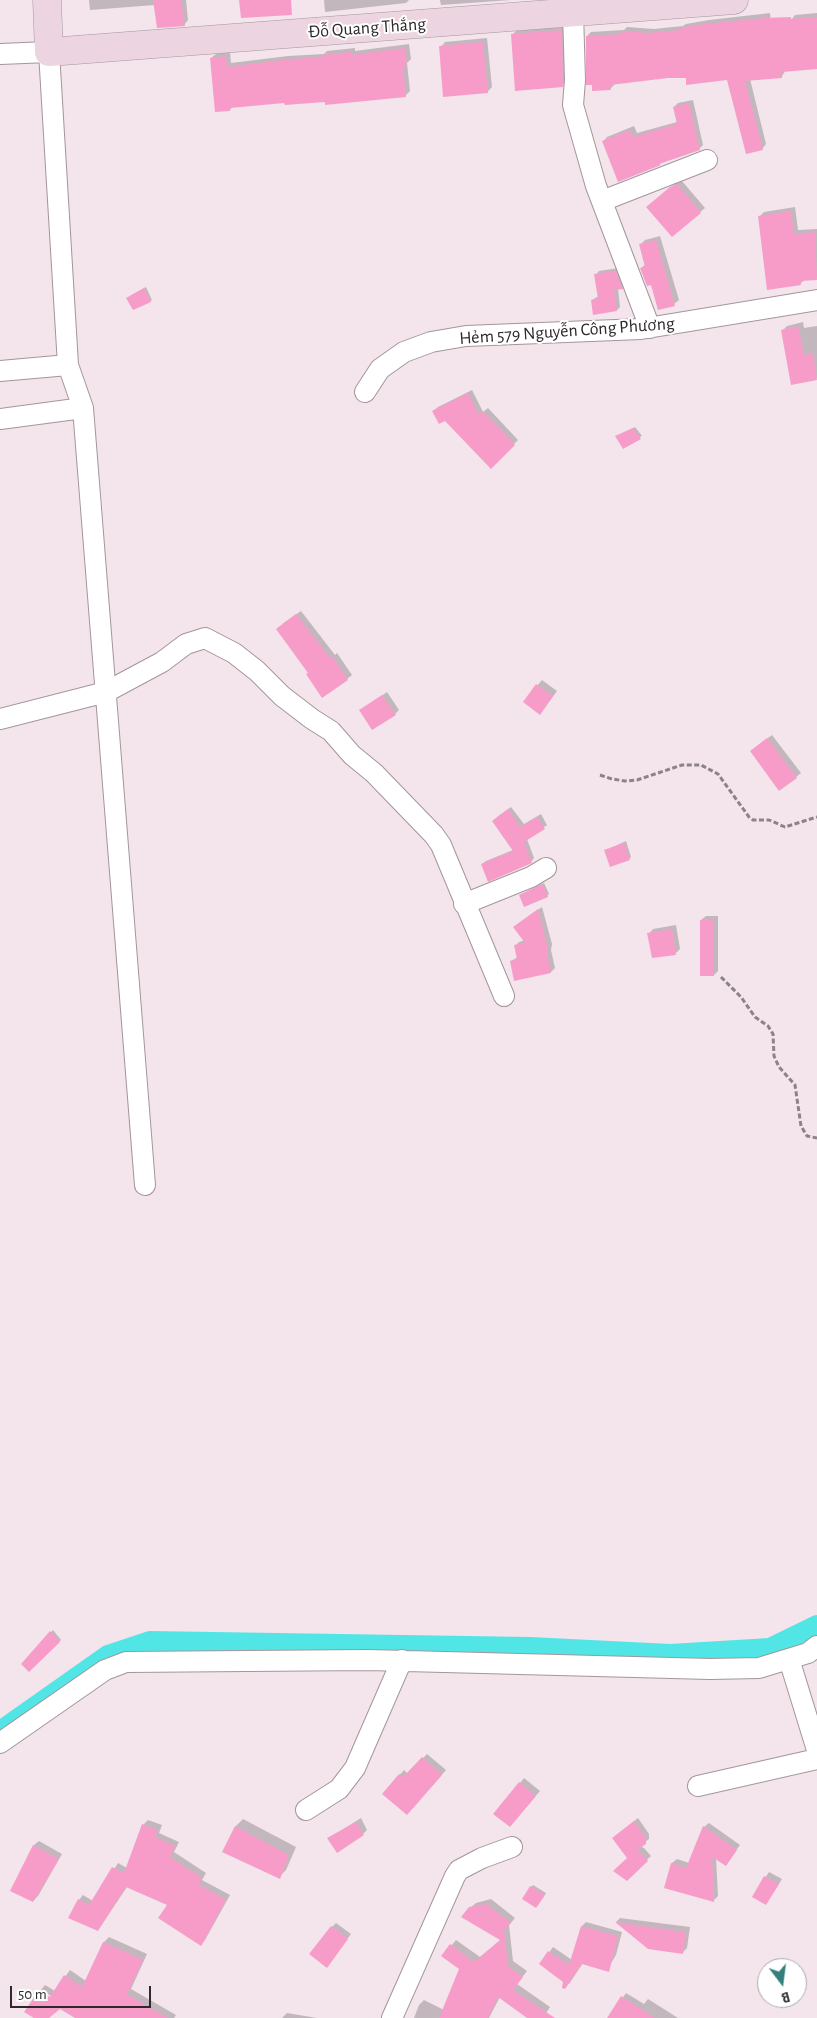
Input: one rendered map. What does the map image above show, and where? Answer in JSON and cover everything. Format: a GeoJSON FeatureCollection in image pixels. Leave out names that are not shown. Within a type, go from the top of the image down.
{"type":"FeatureCollection","features":[{"type":"Feature","properties":{"kind":"street"},"geometry":{"type":"LineString","coordinates":[[47,0],[68,365],[83,408],[145,1185]]}},
{"type":"Feature","properties":{"kind":"street","name":"Đỗ Quang Thắng"},"geometry":{"type":"LineString","coordinates":[[0,54],[49,52],[734,0]]}},
{"type":"Feature","properties":{"kind":"street"},"geometry":{"type":"LineString","coordinates":[[573,12],[575,80],[573,104],[602,201],[650,328]]}},
{"type":"Feature","properties":{"kind":"street"},"geometry":{"type":"LineString","coordinates":[[602,201],[707,160]]}},
{"type":"Feature","properties":{"kind":"street","name":"Hẻm 579 Nguyễn Công Phương"},"geometry":{"type":"LineString","coordinates":[[365,392],[380,369],[404,352],[431,342],[466,336],[650,328],[817,300]]}},
{"type":"Feature","properties":{"kind":"street"},"geometry":{"type":"LineString","coordinates":[[0,371],[68,365]]}},
{"type":"Feature","properties":{"kind":"street"},"geometry":{"type":"LineString","coordinates":[[0,419],[83,408]]}},
{"type":"Feature","properties":{"kind":"street"},"geometry":{"type":"LineString","coordinates":[[0,719],[106,692],[162,662],[186,644],[205,638],[234,653],[257,671],[290,702],[312,719],[331,730],[352,755],[374,773],[434,836],[441,845],[504,996]]}},
{"type":"Feature","properties":{"kind":"street"},"geometry":{"type":"LineString","coordinates":[[464,904],[531,877],[546,868]]}},
{"type":"Feature","properties":{"kind":"street"},"geometry":{"type":"LineString","coordinates":[[0,1743],[105,1670],[126,1662],[224,1659],[402,1660],[710,1669],[759,1668],[808,1653],[817,1646]]}},
{"type":"Feature","properties":{"kind":"street"},"geometry":{"type":"LineString","coordinates":[[789,1659],[817,1750]]}},
{"type":"Feature","properties":{"kind":"street"},"geometry":{"type":"LineString","coordinates":[[306,1810],[339,1789],[355,1768],[402,1660]]}},
{"type":"Feature","properties":{"kind":"street"},"geometry":{"type":"LineString","coordinates":[[698,1786],[817,1759]]}},
{"type":"Feature","properties":{"kind":"street"},"geometry":{"type":"LineString","coordinates":[[392,2018],[455,1876],[467,1865],[512,1848]]}},
{"type":"Feature","properties":{"kind":"path"},"geometry":{"type":"LineString","coordinates":[[600,775],[625,781],[637,780],[682,765],[701,765],[718,774],[753,820],[769,820],[785,827],[817,817]]}},
{"type":"Feature","properties":{"kind":"path"},"geometry":{"type":"LineString","coordinates":[[721,978],[774,1034],[774,1056],[779,1067],[795,1085],[802,1126],[807,1136],[817,1138]]}},
{"type":"Feature","properties":{"kind":"building"},"geometry":{"type":"Polygon","coordinates":[[[153,0],[181,0],[185,26],[157,28],[153,0]]]}},
{"type":"Feature","properties":{"kind":"building"},"geometry":{"type":"Polygon","coordinates":[[[239,0],[291,0],[292,15],[241,18],[239,0]]]}},
{"type":"Feature","properties":{"kind":"building"},"geometry":{"type":"Polygon","coordinates":[[[791,17],[791,19],[817,17],[817,69],[782,72],[782,78],[745,81],[763,150],[746,154],[727,80],[686,85],[686,78],[668,78],[610,85],[611,90],[592,91],[592,85],[586,85],[586,36],[622,34],[621,31],[648,33],[680,30],[680,28],[704,24],[791,17]]]}},
{"type":"Feature","properties":{"kind":"building"},"geometry":{"type":"Polygon","coordinates":[[[562,30],[563,87],[515,91],[511,34],[562,30]]]}},
{"type":"Feature","properties":{"kind":"building"},"geometry":{"type":"Polygon","coordinates":[[[483,42],[488,93],[443,97],[439,46],[483,42]]]}},
{"type":"Feature","properties":{"kind":"building"},"geometry":{"type":"Polygon","coordinates":[[[405,48],[407,65],[403,66],[406,97],[325,105],[325,102],[285,105],[284,103],[230,108],[230,111],[215,112],[210,58],[226,56],[227,67],[321,57],[321,55],[351,52],[351,55],[405,48]]]}},
{"type":"Feature","properties":{"kind":"building"},"geometry":{"type":"Polygon","coordinates":[[[689,103],[700,150],[659,164],[661,165],[618,182],[602,141],[630,130],[633,137],[677,124],[673,107],[689,103]]]}},
{"type":"Feature","properties":{"kind":"building"},"geometry":{"type":"Polygon","coordinates":[[[677,184],[701,213],[672,237],[646,207],[670,187],[677,184]]]}},
{"type":"Feature","properties":{"kind":"building"},"geometry":{"type":"Polygon","coordinates":[[[791,211],[794,234],[815,232],[817,280],[800,281],[801,285],[767,290],[758,216],[791,211]]]}},
{"type":"Feature","properties":{"kind":"building"},"geometry":{"type":"Polygon","coordinates":[[[656,240],[675,306],[658,310],[651,285],[647,286],[640,268],[645,267],[639,244],[656,240]]]}},
{"type":"Feature","properties":{"kind":"building"},"geometry":{"type":"Polygon","coordinates":[[[616,271],[623,289],[614,290],[617,311],[593,315],[591,300],[598,299],[594,274],[616,271]]]}},
{"type":"Feature","properties":{"kind":"building"},"geometry":{"type":"Polygon","coordinates":[[[144,288],[151,302],[133,310],[126,298],[144,288]]]}},
{"type":"Feature","properties":{"kind":"building"},"geometry":{"type":"Polygon","coordinates":[[[798,326],[804,355],[813,353],[817,380],[791,385],[781,330],[798,326]]]}},
{"type":"Feature","properties":{"kind":"building"},"geometry":{"type":"Polygon","coordinates":[[[468,393],[479,415],[483,411],[515,445],[491,469],[445,421],[439,424],[432,411],[468,393]]]}},
{"type":"Feature","properties":{"kind":"building"},"geometry":{"type":"Polygon","coordinates":[[[633,428],[641,439],[623,449],[615,436],[633,428]]]}},
{"type":"Feature","properties":{"kind":"building"},"geometry":{"type":"Polygon","coordinates":[[[296,614],[330,658],[332,656],[348,680],[322,698],[306,674],[308,673],[276,629],[296,614]]]}},
{"type":"Feature","properties":{"kind":"building"},"geometry":{"type":"Polygon","coordinates":[[[536,684],[553,696],[540,715],[523,702],[536,684]]]}},
{"type":"Feature","properties":{"kind":"building"},"geometry":{"type":"Polygon","coordinates":[[[382,695],[396,715],[372,730],[359,710],[382,695]]]}},
{"type":"Feature","properties":{"kind":"building"},"geometry":{"type":"Polygon","coordinates":[[[767,738],[797,778],[779,791],[750,751],[767,738]]]}},
{"type":"Feature","properties":{"kind":"building"},"geometry":{"type":"Polygon","coordinates":[[[508,809],[520,827],[537,817],[545,829],[524,842],[532,863],[488,882],[481,864],[513,851],[492,821],[508,809]]]}},
{"type":"Feature","properties":{"kind":"building"},"geometry":{"type":"Polygon","coordinates":[[[624,843],[630,860],[610,867],[604,850],[624,843]]]}},
{"type":"Feature","properties":{"kind":"building"},"geometry":{"type":"Polygon","coordinates":[[[542,884],[548,897],[524,907],[519,895],[542,884]]]}},
{"type":"Feature","properties":{"kind":"building"},"geometry":{"type":"Polygon","coordinates":[[[538,909],[548,949],[547,954],[551,973],[514,981],[510,961],[517,959],[514,945],[525,943],[513,927],[538,909]]]}},
{"type":"Feature","properties":{"kind":"building"},"geometry":{"type":"Polygon","coordinates":[[[700,920],[714,920],[714,976],[700,976],[700,920]]]}},
{"type":"Feature","properties":{"kind":"building"},"geometry":{"type":"Polygon","coordinates":[[[672,929],[676,955],[652,958],[647,933],[672,929]]]}},
{"type":"Feature","properties":{"kind":"building"},"geometry":{"type":"Polygon","coordinates":[[[50,1631],[60,1642],[29,1672],[21,1664],[50,1631]]]}},
{"type":"Feature","properties":{"kind":"building"},"geometry":{"type":"Polygon","coordinates":[[[422,1757],[442,1775],[407,1815],[382,1794],[399,1774],[403,1777],[422,1757]]]}},
{"type":"Feature","properties":{"kind":"building"},"geometry":{"type":"Polygon","coordinates":[[[519,1782],[536,1796],[510,1827],[493,1814],[519,1782]]]}},
{"type":"Feature","properties":{"kind":"building"},"geometry":{"type":"Polygon","coordinates":[[[634,1821],[646,1838],[646,1844],[637,1850],[648,1861],[627,1881],[613,1871],[627,1858],[612,1838],[634,1821]]]}},
{"type":"Feature","properties":{"kind":"building"},"geometry":{"type":"Polygon","coordinates":[[[356,1822],[364,1835],[337,1853],[327,1838],[356,1822]]]}},
{"type":"Feature","properties":{"kind":"building"},"geometry":{"type":"Polygon","coordinates":[[[142,1824],[158,1830],[155,1837],[175,1846],[170,1857],[202,1878],[198,1884],[226,1900],[201,1946],[158,1918],[167,1905],[126,1887],[98,1931],[68,1918],[78,1899],[89,1905],[112,1867],[124,1873],[142,1824]]]}},
{"type":"Feature","properties":{"kind":"building"},"geometry":{"type":"Polygon","coordinates":[[[235,1826],[289,1855],[280,1879],[222,1852],[235,1826]]]}},
{"type":"Feature","properties":{"kind":"building"},"geometry":{"type":"Polygon","coordinates":[[[703,1826],[737,1850],[726,1866],[712,1857],[714,1902],[664,1888],[671,1863],[686,1868],[703,1826]]]}},
{"type":"Feature","properties":{"kind":"building"},"geometry":{"type":"Polygon","coordinates":[[[33,1845],[59,1859],[33,1902],[10,1891],[33,1845]]]}},
{"type":"Feature","properties":{"kind":"building"},"geometry":{"type":"Polygon","coordinates":[[[764,1876],[779,1884],[766,1905],[752,1897],[764,1876]]]}},
{"type":"Feature","properties":{"kind":"building"},"geometry":{"type":"Polygon","coordinates":[[[530,1886],[545,1895],[536,1908],[522,1899],[530,1886]]]}},
{"type":"Feature","properties":{"kind":"building"},"geometry":{"type":"Polygon","coordinates":[[[486,1904],[511,1923],[504,1931],[508,1966],[523,1977],[513,1990],[555,2018],[527,2018],[498,1997],[488,2018],[439,2018],[459,1969],[441,1956],[450,1944],[474,1962],[500,1940],[461,1917],[469,1907],[486,1904]]]}},
{"type":"Feature","properties":{"kind":"building"},"geometry":{"type":"Polygon","coordinates":[[[615,1922],[686,1932],[683,1954],[648,1949],[615,1922]]]}},
{"type":"Feature","properties":{"kind":"building"},"geometry":{"type":"Polygon","coordinates":[[[331,1926],[348,1939],[327,1968],[309,1954],[331,1926]]]}},
{"type":"Feature","properties":{"kind":"building"},"geometry":{"type":"Polygon","coordinates":[[[581,1926],[618,1936],[609,1972],[582,1964],[565,1989],[562,1988],[563,1982],[539,1964],[548,1951],[569,1965],[581,1926]]]}},
{"type":"Feature","properties":{"kind":"building"},"geometry":{"type":"Polygon","coordinates":[[[103,1942],[143,1960],[127,1994],[168,2018],[75,2018],[60,2009],[49,2018],[34,2018],[24,2012],[39,1990],[50,1997],[64,1975],[82,1987],[103,1942]]]}},
{"type":"Feature","properties":{"kind":"building"},"geometry":{"type":"Polygon","coordinates":[[[621,1996],[655,2018],[607,2018],[621,1996]]]}},
{"type":"Feature","properties":{"kind":"waterway"},"geometry":{"type":"LineString","coordinates":[[0,1731],[108,1655],[150,1641],[530,1647],[670,1654],[770,1648],[817,1625]]}}]}
